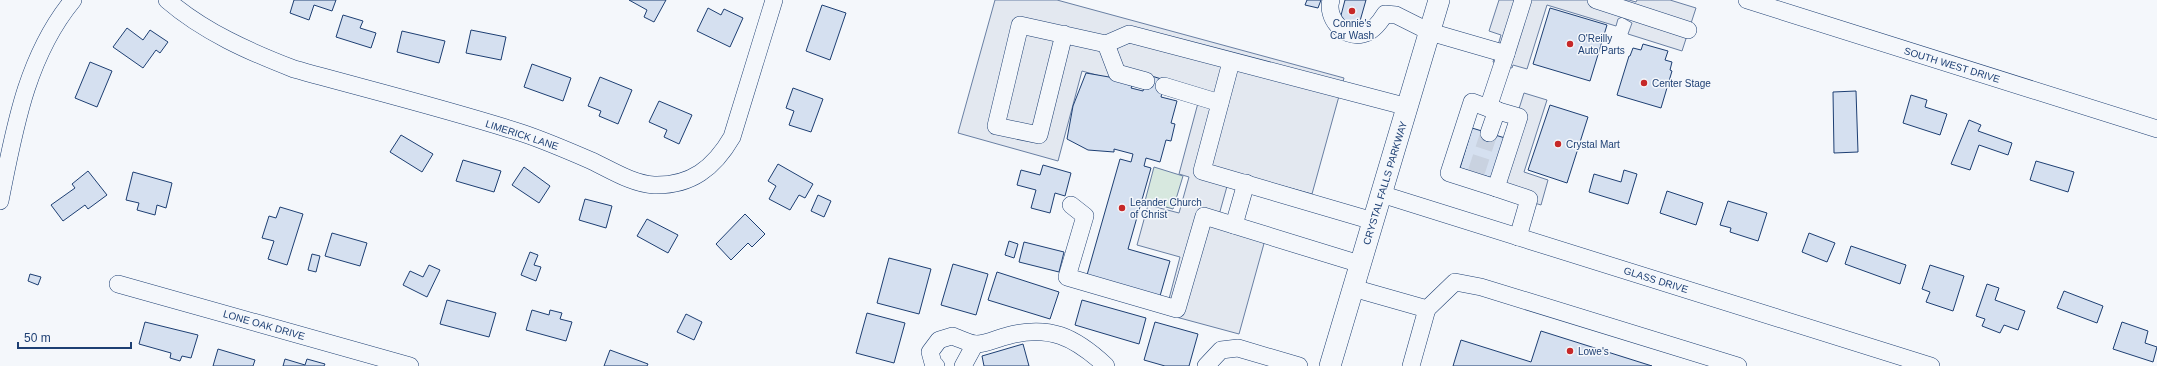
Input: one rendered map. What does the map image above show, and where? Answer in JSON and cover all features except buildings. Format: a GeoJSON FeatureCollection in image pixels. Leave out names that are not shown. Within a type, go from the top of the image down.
{"type":"FeatureCollection","features":[{"type":"Feature","properties":{"kind":"main road","name":"CRYSTAL FALLS PARKWAY"},"geometry":{"type":"LineString","coordinates":[[1330,366],[1440,0]]}},
{"type":"Feature","properties":{"kind":"street"},"geometry":{"type":"LineString","coordinates":[[0,201],[13,135],[27,85],[46,40],[73,0]]}},
{"type":"Feature","properties":{"kind":"street","name":"LIMERICK LANE"},"geometry":{"type":"LineString","coordinates":[[168,0],[217,34],[268,59],[294,69],[521,133],[566,149],[635,181],[653,185],[671,184],[700,174],[722,153],[732,137],[774,0]]}},
{"type":"Feature","properties":{"kind":"street"},"geometry":{"type":"LineString","coordinates":[[1331,0],[1329,8],[1333,20],[1339,28],[1346,32],[1362,35],[1372,30],[1385,14],[1396,15],[1430,32],[1506,54]]}},
{"type":"Feature","properties":{"kind":"street"},"geometry":{"type":"LineString","coordinates":[[1489,133],[1492,109],[1506,54],[1523,0]]}},
{"type":"Feature","properties":{"kind":"street","name":"SOUTH WEST DRIVE"},"geometry":{"type":"LineString","coordinates":[[1747,0],[2157,129]]}},
{"type":"Feature","properties":{"kind":"street"},"geometry":{"type":"LineString","coordinates":[[1604,1],[1688,30]]}},
{"type":"Feature","properties":{"kind":"street"},"geometry":{"type":"LineString","coordinates":[[1064,34],[1039,135],[996,126],[1020,25],[1064,34],[1106,44],[1129,34],[1231,62],[1408,107]]}},
{"type":"Feature","properties":{"kind":"street"},"geometry":{"type":"LineString","coordinates":[[1106,44],[1117,73],[1146,81]]}},
{"type":"Feature","properties":{"kind":"street"},"geometry":{"type":"LineString","coordinates":[[1231,62],[1202,171],[1374,221]]}},
{"type":"Feature","properties":{"kind":"street"},"geometry":{"type":"LineString","coordinates":[[1164,86],[1220,104]]}},
{"type":"Feature","properties":{"kind":"street"},"geometry":{"type":"LineString","coordinates":[[1496,188],[1519,117],[1472,102],[1449,172],[1474,177],[1496,188],[1529,199],[1518,237]]}},
{"type":"Feature","properties":{"kind":"street"},"geometry":{"type":"LineString","coordinates":[[1234,225],[1246,184]]}},
{"type":"Feature","properties":{"kind":"street","name":"GLASS DRIVE"},"geometry":{"type":"LineString","coordinates":[[1382,194],[1931,366]]}},
{"type":"Feature","properties":{"kind":"street"},"geometry":{"type":"LineString","coordinates":[[1071,205],[1085,216],[1067,277],[1177,309],[1204,216],[1360,264]]}},
{"type":"Feature","properties":{"kind":"street"},"geometry":{"type":"LineString","coordinates":[[1411,366],[1427,309],[1455,282],[1481,287],[1738,366]]}},
{"type":"Feature","properties":{"kind":"street","name":"LONE OAK DRIVE"},"geometry":{"type":"LineString","coordinates":[[118,284],[410,366]]}},
{"type":"Feature","properties":{"kind":"street"},"geometry":{"type":"LineString","coordinates":[[1353,288],[1427,309]]}},
{"type":"Feature","properties":{"kind":"street"},"geometry":{"type":"LineString","coordinates":[[936,366],[933,364],[930,352],[939,340],[952,336],[976,344],[1019,332],[1041,330],[1065,336],[1080,344],[1106,366]]}},
{"type":"Feature","properties":{"kind":"street"},"geometry":{"type":"LineString","coordinates":[[963,366],[976,344]]}},
{"type":"Feature","properties":{"kind":"street"},"geometry":{"type":"LineString","coordinates":[[1206,366],[1221,350],[1238,348],[1300,366]]}},
{"type":"Feature","properties":{"kind":"shaded area"},"geometry":{"type":"Polygon","coordinates":[[[995,0],[1057,0],[1344,78],[1312,194],[1231,172],[1219,215],[1268,229],[1239,334],[1165,314],[1180,257],[1137,245],[1148,205],[1179,213],[1189,177],[1179,174],[1198,103],[1082,71],[1058,161],[958,133],[995,0]]]}},
{"type":"Feature","properties":{"kind":"shaded area"},"geometry":{"type":"Polygon","coordinates":[[[1499,0],[1629,0],[1636,2],[1637,0],[1670,0],[1696,8],[1682,51],[1628,34],[1632,23],[1622,17],[1618,19],[1616,26],[1547,5],[1527,69],[1513,65],[1512,68],[1493,62],[1501,35],[1489,31],[1499,0]]]}},
{"type":"Feature","properties":{"kind":"shaded area"},"geometry":{"type":"Polygon","coordinates":[[[1524,93],[1547,100],[1524,172],[1548,180],[1541,205],[1493,190],[1524,93]]]}},
{"type":"Feature","properties":{"kind":"shaded area"},"geometry":{"type":"Polygon","coordinates":[[[1154,167],[1183,176],[1173,209],[1145,201],[1154,167]]]}},
{"type":"Feature","properties":{"kind":"tunnel"},"geometry":{"type":"LineString","coordinates":[[1476,173],[1489,133]]}},
{"type":"Feature","properties":{"kind":"place","name":"Connie's Car Wash"},"geometry":{"type":"Point","coordinates":[1352,11]}},
{"type":"Feature","properties":{"kind":"place","name":"O'Reilly Auto Parts"},"geometry":{"type":"Point","coordinates":[1570,44]}},
{"type":"Feature","properties":{"kind":"place","name":"Center Stage"},"geometry":{"type":"Point","coordinates":[1644,83]}},
{"type":"Feature","properties":{"kind":"place","name":"Crystal Mart"},"geometry":{"type":"Point","coordinates":[1558,144]}},
{"type":"Feature","properties":{"kind":"place","name":"Leander Church of Christ"},"geometry":{"type":"Point","coordinates":[1122,208]}},
{"type":"Feature","properties":{"kind":"place","name":"Lowe's"},"geometry":{"type":"Point","coordinates":[1570,351]}}]}
